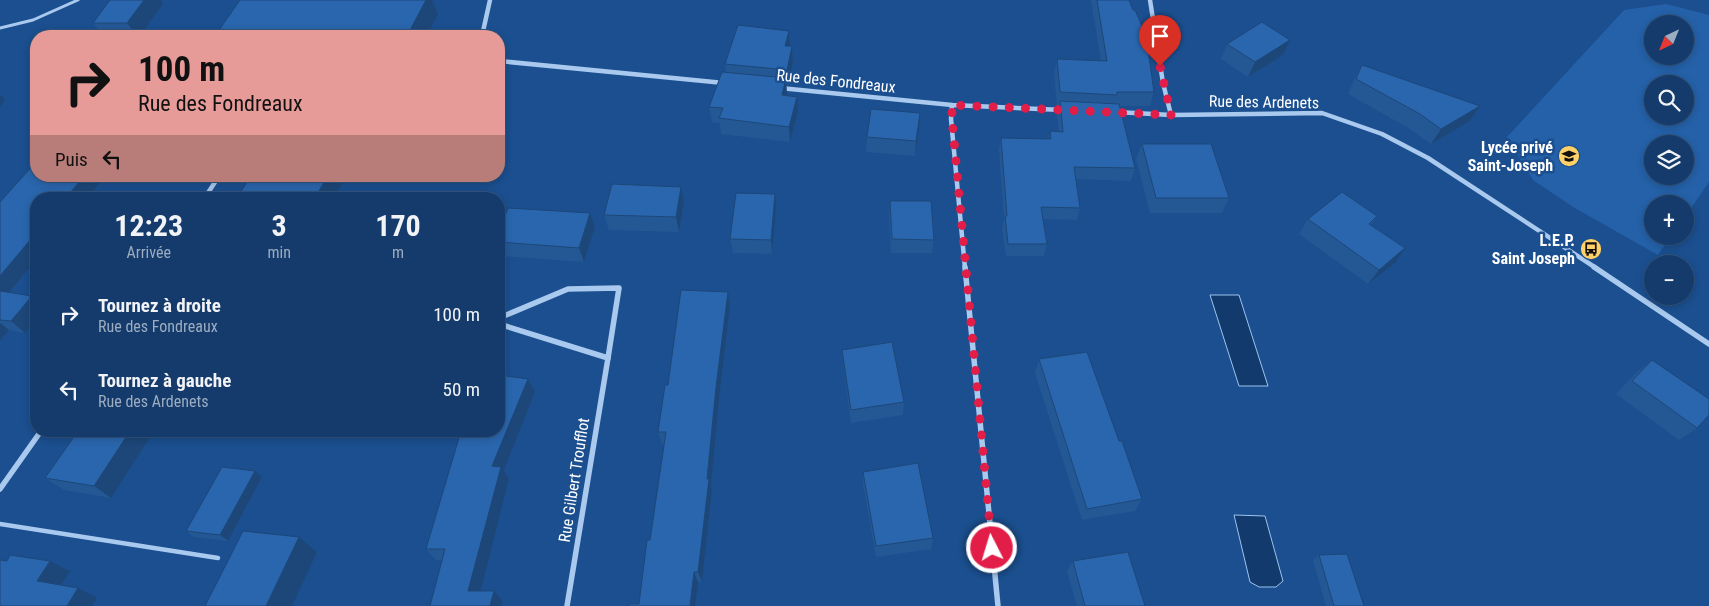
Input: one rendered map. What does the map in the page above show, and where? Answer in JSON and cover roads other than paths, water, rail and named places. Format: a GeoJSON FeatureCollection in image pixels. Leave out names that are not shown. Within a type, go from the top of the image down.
{"type":"FeatureCollection","features":[{"type":"Feature","properties":{"kind":"street"},"geometry":{"type":"LineString","coordinates":[[483,30],[490,0]]}},
{"type":"Feature","properties":{"kind":"street"},"geometry":{"type":"LineString","coordinates":[[1111,112],[1171,115],[1163,83],[1150,0]]}},
{"type":"Feature","properties":{"kind":"street"},"geometry":{"type":"LineString","coordinates":[[505,62],[726,83]]}},
{"type":"Feature","properties":{"kind":"street","name":"Rue des Fondreaux"},"geometry":{"type":"LineString","coordinates":[[775,88],[952,105],[1072,110]]}},
{"type":"Feature","properties":{"kind":"street"},"geometry":{"type":"LineString","coordinates":[[952,105],[952,129],[998,606]]}},
{"type":"Feature","properties":{"kind":"street","name":"Rue des Ardenets"},"geometry":{"type":"LineString","coordinates":[[1171,115],[1322,113],[1382,134],[1428,158],[1709,344]]}},
{"type":"Feature","properties":{"kind":"street","name":"Rue Gilbert Troufflot"},"geometry":{"type":"LineString","coordinates":[[505,315],[568,289],[619,288],[567,606]]}},
{"type":"Feature","properties":{"kind":"street"},"geometry":{"type":"LineString","coordinates":[[505,326],[608,358]]}},
{"type":"Feature","properties":{"kind":"street"},"geometry":{"type":"LineString","coordinates":[[0,489],[37,437]]}},
{"type":"Feature","properties":{"kind":"lane"},"geometry":{"type":"LineString","coordinates":[[0,28],[33,20],[78,0]]}},
{"type":"Feature","properties":{"kind":"lane"},"geometry":{"type":"LineString","coordinates":[[0,524],[218,558]]}},
{"type":"Feature","properties":{"kind":"place","name":"Lycée privé Saint-Joseph"},"geometry":{"type":"Point","coordinates":[1569,156]}},
{"type":"Feature","properties":{"kind":"place","name":"L.E.P. Saint Joseph"},"geometry":{"type":"Point","coordinates":[1591,249]}}]}
